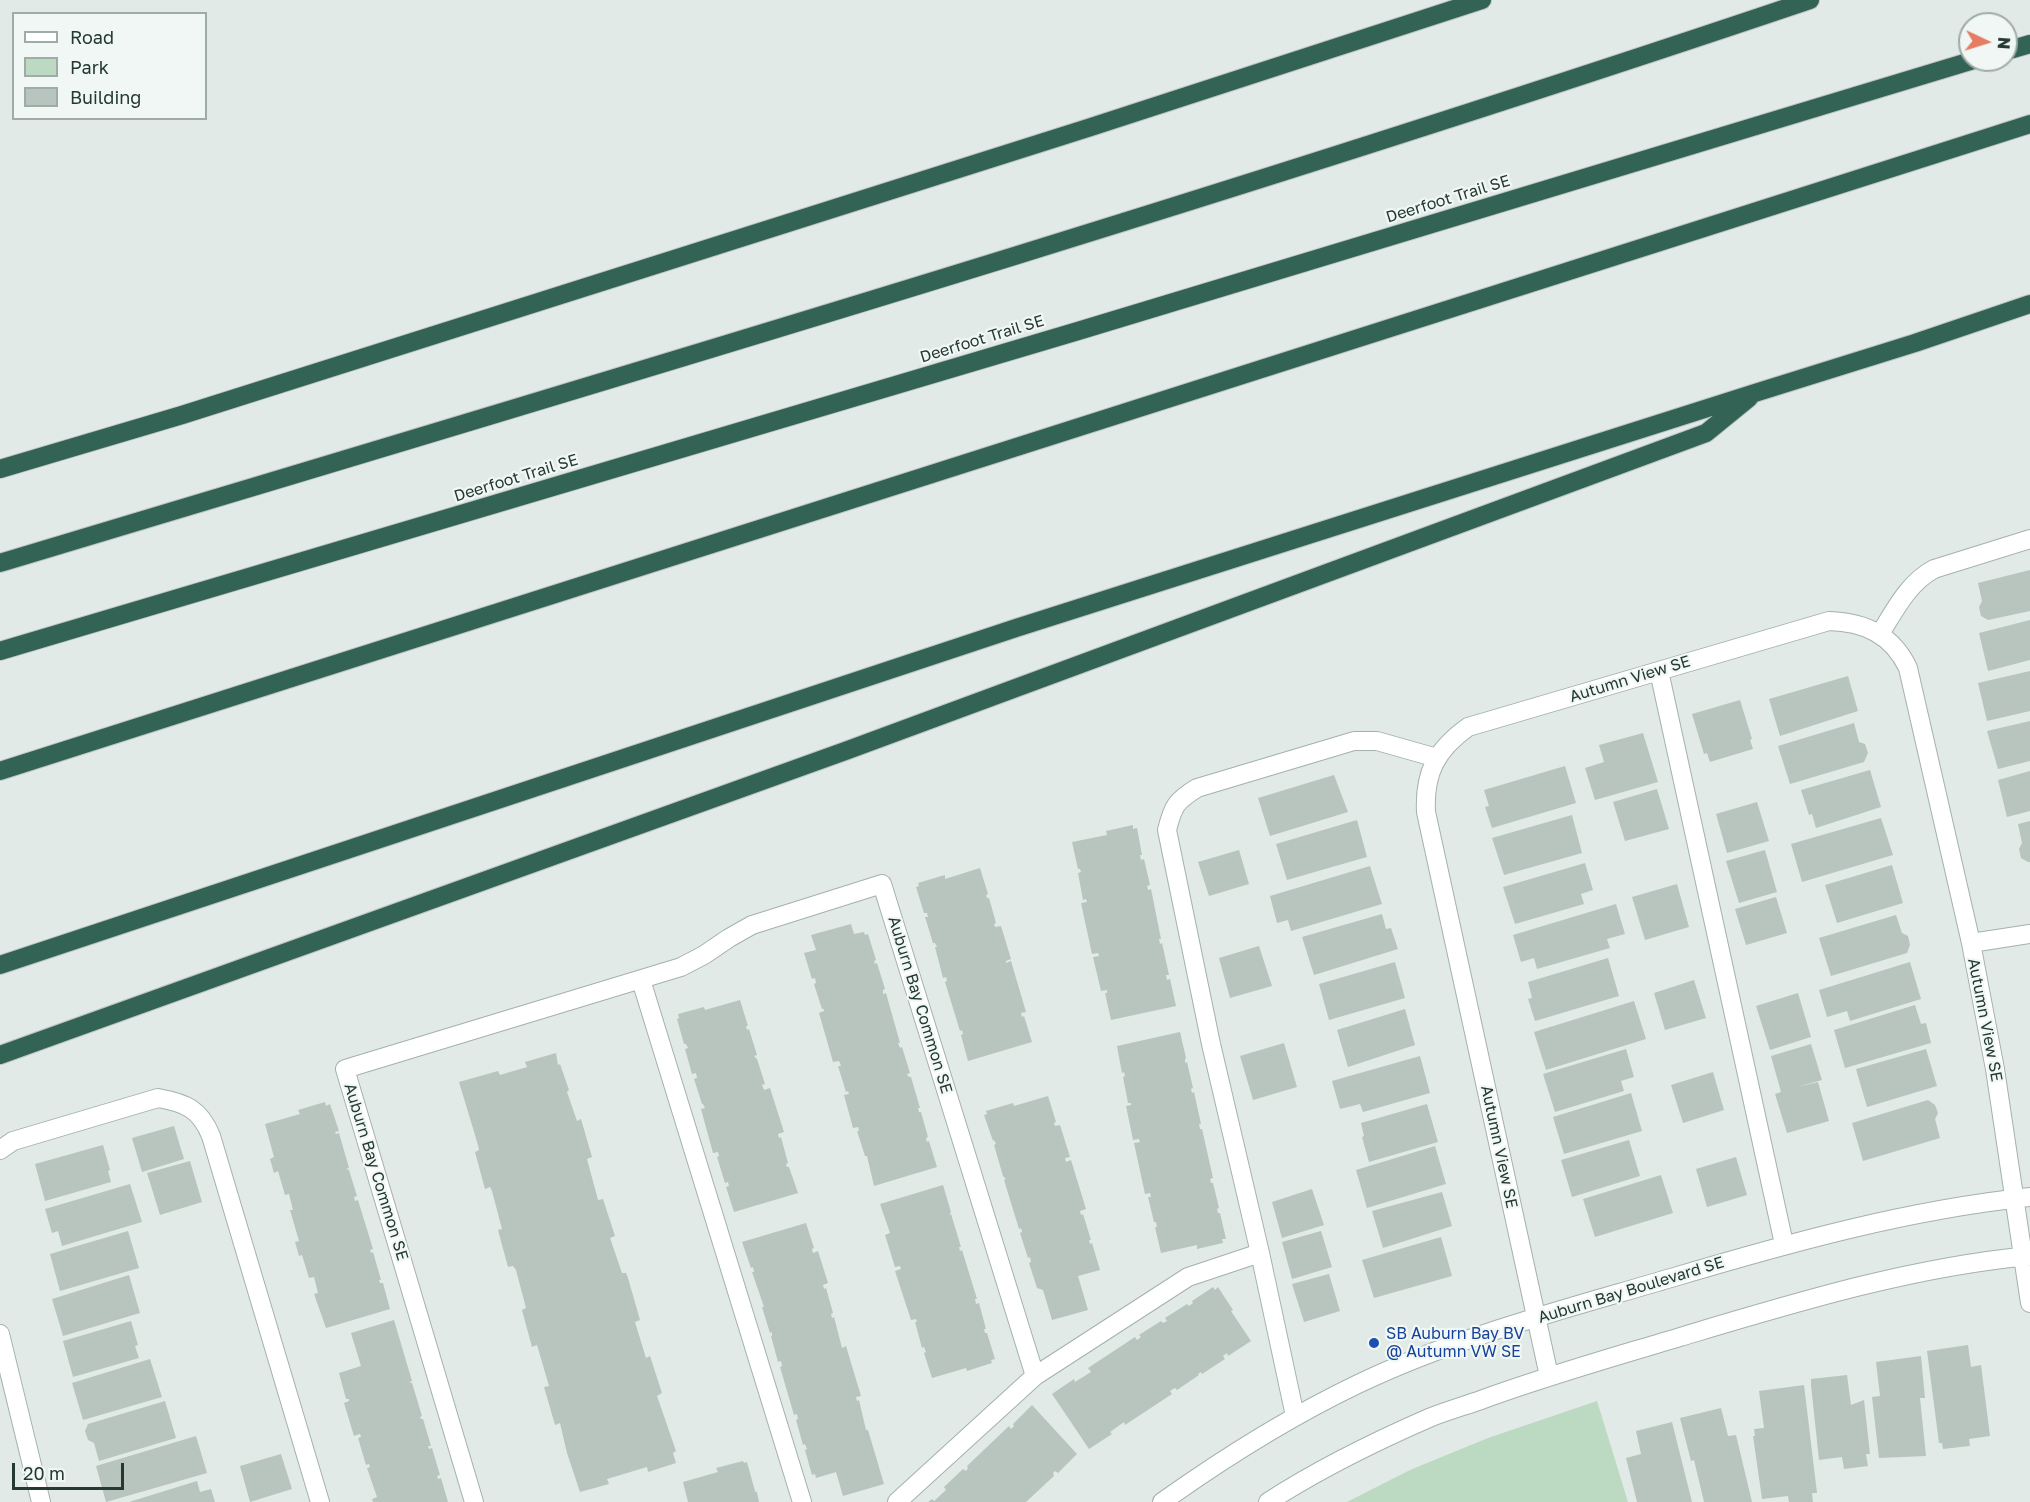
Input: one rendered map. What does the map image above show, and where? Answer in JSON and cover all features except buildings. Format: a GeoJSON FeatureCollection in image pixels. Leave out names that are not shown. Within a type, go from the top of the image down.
{"type":"FeatureCollection","features":[{"type":"Feature","properties":{"kind":"highway"},"geometry":{"type":"LineString","coordinates":[[0,469],[182,415],[1079,131],[1482,0]]}},
{"type":"Feature","properties":{"kind":"highway"},"geometry":{"type":"LineString","coordinates":[[0,563],[929,284],[1605,69],[1809,0]]}},
{"type":"Feature","properties":{"kind":"highway","name":"Deerfoot Trail SE"},"geometry":{"type":"LineString","coordinates":[[0,651],[1067,335],[1958,65]]}},
{"type":"Feature","properties":{"kind":"highway"},"geometry":{"type":"LineString","coordinates":[[0,771],[2030,124]]}},
{"type":"Feature","properties":{"kind":"highway"},"geometry":{"type":"LineString","coordinates":[[0,965],[1016,628],[1915,344],[2030,304]]}},
{"type":"Feature","properties":{"kind":"highway"},"geometry":{"type":"LineString","coordinates":[[0,1055],[859,746],[1706,433],[1758,392]]}},
{"type":"Feature","properties":{"kind":"street"},"geometry":{"type":"LineString","coordinates":[[1880,634],[1912,584],[1924,574],[2030,538]]}},
{"type":"Feature","properties":{"kind":"street","name":"Autumn View SE"},"geometry":{"type":"LineString","coordinates":[[1549,1376],[1426,812],[1425,792],[1431,771],[1437,758],[1452,739],[1468,728],[1829,621],[1851,622],[1880,634],[1895,647],[1908,668],[1971,943],[2023,1197],[2030,1303]]}},
{"type":"Feature","properties":{"kind":"street"},"geometry":{"type":"LineString","coordinates":[[1659,670],[1784,1244]]}},
{"type":"Feature","properties":{"kind":"street"},"geometry":{"type":"LineString","coordinates":[[1295,1416],[1211,1044],[1167,830],[1172,810],[1183,796],[1197,788],[1354,741],[1377,741],[1437,758]]}},
{"type":"Feature","properties":{"kind":"street","name":"Auburn Bay Common SE"},"geometry":{"type":"LineString","coordinates":[[474,1502],[345,1069],[641,980],[694,961],[752,925],[882,884],[1035,1376]]}},
{"type":"Feature","properties":{"kind":"street"},"geometry":{"type":"LineString","coordinates":[[1971,943],[2030,934]]}},
{"type":"Feature","properties":{"kind":"street"},"geometry":{"type":"LineString","coordinates":[[641,980],[802,1502]]}},
{"type":"Feature","properties":{"kind":"street"},"geometry":{"type":"LineString","coordinates":[[0,1150],[13,1141],[158,1098],[180,1102],[198,1113],[206,1123],[211,1136],[320,1502]]}},
{"type":"Feature","properties":{"kind":"street","name":"Auburn Bay Boulevard SE"},"geometry":{"type":"LineString","coordinates":[[1162,1502],[1215,1464],[1295,1416],[1359,1383],[1458,1345],[1537,1318],[1784,1244],[1933,1210],[2023,1197]]}},
{"type":"Feature","properties":{"kind":"street"},"geometry":{"type":"LineString","coordinates":[[897,1502],[1035,1376],[1188,1277],[1260,1253]]}},
{"type":"Feature","properties":{"kind":"street"},"geometry":{"type":"LineString","coordinates":[[1268,1502],[1304,1479],[1431,1418],[1549,1376],[1848,1290],[1945,1268],[2027,1256]]}},
{"type":"Feature","properties":{"kind":"street"},"geometry":{"type":"LineString","coordinates":[[0,1334],[41,1502]]}},
{"type":"Feature","properties":{"kind":"green space"},"geometry":{"type":"Polygon","coordinates":[[[1597,1401],[1628,1502],[1347,1502],[1410,1470],[1488,1438],[1597,1401]]]}},
{"type":"Feature","properties":{"kind":"place","name":"SB Auburn Bay BV @ Autumn VW SE"},"geometry":{"type":"Point","coordinates":[1374,1343]}}]}
